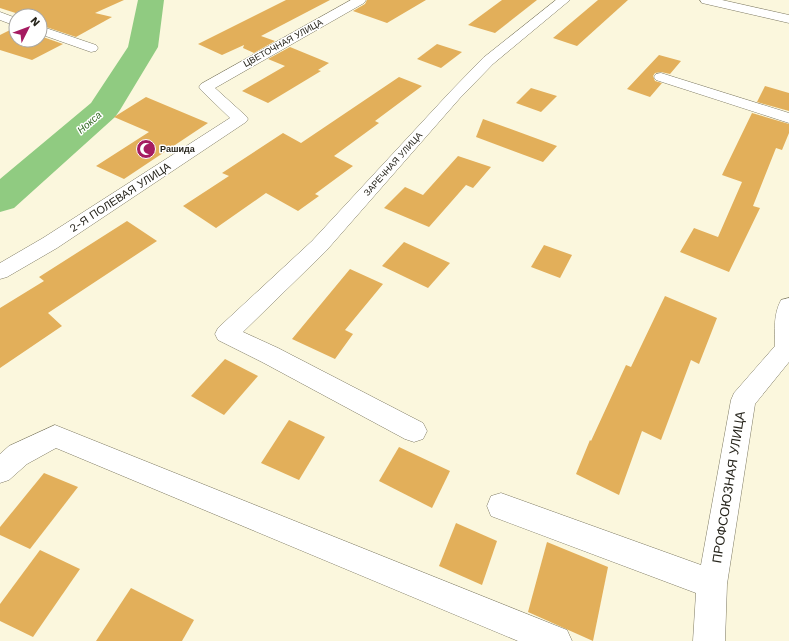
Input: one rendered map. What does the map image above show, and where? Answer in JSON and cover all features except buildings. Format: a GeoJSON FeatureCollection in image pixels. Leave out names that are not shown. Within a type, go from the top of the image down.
{"type":"FeatureCollection","features":[{"type":"Feature","properties":{"kind":"street","name":"ЦВЕТОЧНАЯ УЛИЦА"},"geometry":{"type":"LineString","coordinates":[[206,87],[360,0]]}},
{"type":"Feature","properties":{"kind":"street","name":"ЗАРЕЧНАЯ УЛИЦА"},"geometry":{"type":"LineString","coordinates":[[414,431],[270,355],[226,334],[319,246],[488,60],[564,0]]}},
{"type":"Feature","properties":{"kind":"street"},"geometry":{"type":"LineString","coordinates":[[706,0],[789,19]]}},
{"type":"Feature","properties":{"kind":"street"},"geometry":{"type":"LineString","coordinates":[[48,33],[91,48]]}},
{"type":"Feature","properties":{"kind":"street"},"geometry":{"type":"LineString","coordinates":[[661,77],[789,118]]}},
{"type":"Feature","properties":{"kind":"street","name":"2-Я ПОЛЕВАЯ УЛИЦА"},"geometry":{"type":"LineString","coordinates":[[0,272],[50,243],[240,118],[206,87]]}},
{"type":"Feature","properties":{"kind":"street","name":"ПРОФСОЮЗНАЯ УЛИЦА"},"geometry":{"type":"LineString","coordinates":[[709,641],[712,584],[743,400],[788,350],[786,317],[789,306]]}},
{"type":"Feature","properties":{"kind":"street"},"geometry":{"type":"LineString","coordinates":[[0,471],[18,455],[55,436],[556,641]]}},
{"type":"Feature","properties":{"kind":"street"},"geometry":{"type":"LineString","coordinates":[[501,506],[712,584]]}},
{"type":"Feature","properties":{"kind":"waterway","name":"Нокса"},"geometry":{"type":"LineString","coordinates":[[0,199],[103,110],[143,47],[151,0]]}},
{"type":"Feature","properties":{"kind":"place","name":"Рашида"},"geometry":{"type":"Point","coordinates":[146,149]}}]}
